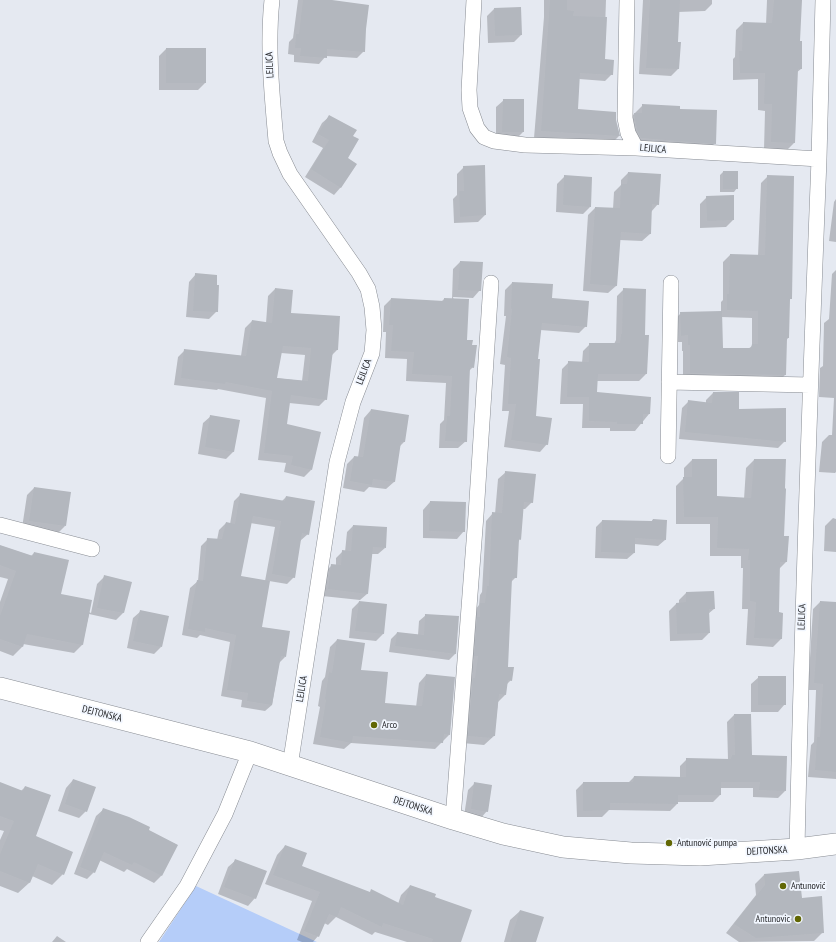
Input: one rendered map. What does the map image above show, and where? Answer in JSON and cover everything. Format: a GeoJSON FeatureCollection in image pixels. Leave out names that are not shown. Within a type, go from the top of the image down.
{"type":"FeatureCollection","features":[{"type":"Feature","properties":{"kind":"main road","name":"DEJTONSKA"},"geometry":{"type":"LineString","coordinates":[[0,688],[250,752],[453,819],[503,834],[563,847],[631,854],[700,855],[797,849],[836,844]]}},
{"type":"Feature","properties":{"kind":"street","name":"LEJLICA"},"geometry":{"type":"LineString","coordinates":[[272,0],[269,27],[270,61],[276,140],[280,153],[290,174],[359,273],[368,289],[372,307],[374,330],[372,353],[353,402],[337,462],[290,766]]}},
{"type":"Feature","properties":{"kind":"street"},"geometry":{"type":"LineString","coordinates":[[474,0],[469,90],[470,108],[477,128],[484,136],[494,141],[525,145],[636,148]]}},
{"type":"Feature","properties":{"kind":"street","name":"LEJLICA"},"geometry":{"type":"LineString","coordinates":[[627,0],[625,118],[628,133],[636,148],[819,159]]}},
{"type":"Feature","properties":{"kind":"street","name":"LEJLICA"},"geometry":{"type":"LineString","coordinates":[[797,849],[801,648],[819,159],[823,0]]}},
{"type":"Feature","properties":{"kind":"street"},"geometry":{"type":"LineString","coordinates":[[453,819],[475,531],[491,283]]}},
{"type":"Feature","properties":{"kind":"street"},"geometry":{"type":"LineString","coordinates":[[668,456],[671,283]]}},
{"type":"Feature","properties":{"kind":"street"},"geometry":{"type":"LineString","coordinates":[[669,382],[810,385]]}},
{"type":"Feature","properties":{"kind":"street"},"geometry":{"type":"LineString","coordinates":[[0,525],[92,549]]}},
{"type":"Feature","properties":{"kind":"street"},"geometry":{"type":"LineString","coordinates":[[148,942],[187,886],[225,814],[250,752]]}},
{"type":"Feature","properties":{"kind":"shaded area"},"geometry":{"type":"Polygon","coordinates":[[[196,886],[317,942],[159,942],[196,886]]]}},
{"type":"Feature","properties":{"kind":"building"},"geometry":{"type":"Polygon","coordinates":[[[303,0],[332,0],[369,5],[365,52],[327,49],[327,58],[300,56],[301,48],[295,48],[296,34],[299,34],[303,0]]]}},
{"type":"Feature","properties":{"kind":"building"},"geometry":{"type":"Polygon","coordinates":[[[550,0],[567,0],[567,10],[574,11],[573,16],[607,17],[605,59],[614,60],[613,75],[580,73],[578,109],[616,112],[616,120],[620,136],[541,131],[550,0]]]}},
{"type":"Feature","properties":{"kind":"building"},"geometry":{"type":"Polygon","coordinates":[[[650,0],[680,0],[678,42],[681,42],[679,69],[646,68],[650,0]]]}},
{"type":"Feature","properties":{"kind":"building"},"geometry":{"type":"Polygon","coordinates":[[[774,0],[802,0],[800,41],[802,41],[802,69],[798,69],[795,143],[771,142],[772,104],[764,104],[765,73],[740,73],[739,51],[742,51],[743,22],[772,23],[774,0]]]}},
{"type":"Feature","properties":{"kind":"building"},"geometry":{"type":"Polygon","coordinates":[[[521,7],[522,35],[495,36],[494,8],[521,7]]]}},
{"type":"Feature","properties":{"kind":"building"},"geometry":{"type":"Polygon","coordinates":[[[166,48],[206,48],[206,83],[166,83],[166,48]]]}},
{"type":"Feature","properties":{"kind":"building"},"geometry":{"type":"Polygon","coordinates":[[[503,99],[524,99],[524,132],[502,132],[503,99]]]}},
{"type":"Feature","properties":{"kind":"building"},"geometry":{"type":"Polygon","coordinates":[[[642,104],[680,106],[680,109],[717,110],[716,144],[641,138],[637,130],[634,113],[642,113],[642,104]]]}},
{"type":"Feature","properties":{"kind":"building"},"geometry":{"type":"Polygon","coordinates":[[[329,115],[357,130],[353,136],[359,139],[348,158],[357,164],[341,188],[311,169],[329,140],[318,134],[329,115]]]}},
{"type":"Feature","properties":{"kind":"building"},"geometry":{"type":"Polygon","coordinates":[[[485,165],[486,215],[460,217],[459,191],[464,191],[463,166],[485,165]]]}},
{"type":"Feature","properties":{"kind":"building"},"geometry":{"type":"Polygon","coordinates":[[[723,171],[738,171],[738,189],[723,189],[723,171]]]}},
{"type":"Feature","properties":{"kind":"building"},"geometry":{"type":"Polygon","coordinates":[[[628,172],[661,174],[659,205],[652,204],[651,234],[621,232],[617,286],[590,284],[595,207],[620,208],[621,184],[627,184],[628,172]]]}},
{"type":"Feature","properties":{"kind":"building"},"geometry":{"type":"Polygon","coordinates":[[[564,175],[592,177],[591,207],[563,205],[564,175]]]}},
{"type":"Feature","properties":{"kind":"building"},"geometry":{"type":"Polygon","coordinates":[[[767,175],[794,176],[792,299],[790,299],[786,375],[690,373],[690,345],[688,345],[688,335],[681,336],[680,312],[722,311],[723,348],[751,348],[752,344],[758,344],[758,311],[727,310],[727,294],[729,294],[730,254],[765,255],[767,175]]]}},
{"type":"Feature","properties":{"kind":"building"},"geometry":{"type":"Polygon","coordinates":[[[734,195],[734,220],[707,221],[706,196],[734,195]]]}},
{"type":"Feature","properties":{"kind":"building"},"geometry":{"type":"Polygon","coordinates":[[[460,261],[483,262],[481,291],[458,290],[460,261]]]}},
{"type":"Feature","properties":{"kind":"building"},"geometry":{"type":"Polygon","coordinates":[[[195,273],[217,275],[217,285],[219,285],[218,312],[193,311],[195,273]]]}},
{"type":"Feature","properties":{"kind":"building"},"geometry":{"type":"Polygon","coordinates":[[[512,282],[553,284],[552,298],[589,301],[587,327],[542,323],[538,359],[540,359],[536,416],[552,418],[548,445],[511,440],[516,404],[508,404],[511,358],[507,357],[512,309],[512,282]]]}},
{"type":"Feature","properties":{"kind":"building"},"geometry":{"type":"Polygon","coordinates":[[[275,288],[293,290],[291,313],[340,316],[338,350],[333,350],[327,400],[291,395],[287,424],[321,432],[312,470],[291,465],[293,456],[264,453],[272,391],[226,382],[225,384],[181,378],[184,349],[246,356],[252,320],[272,323],[275,288]],[[283,346],[277,378],[308,381],[311,348],[283,346]]]}},
{"type":"Feature","properties":{"kind":"building"},"geometry":{"type":"Polygon","coordinates":[[[623,288],[646,289],[645,335],[649,335],[647,374],[598,374],[597,392],[651,397],[650,414],[643,414],[643,424],[617,424],[617,422],[589,421],[589,397],[567,397],[568,361],[589,362],[589,343],[620,343],[622,334],[623,288]]]}},
{"type":"Feature","properties":{"kind":"building"},"geometry":{"type":"Polygon","coordinates":[[[391,298],[444,301],[444,298],[469,299],[467,340],[473,340],[472,345],[477,345],[474,368],[470,367],[467,442],[445,441],[447,416],[450,416],[452,376],[412,374],[414,352],[391,351],[393,325],[389,325],[391,298]]]}},
{"type":"Feature","properties":{"kind":"building"},"geometry":{"type":"Polygon","coordinates":[[[713,392],[739,392],[739,409],[786,408],[786,442],[685,432],[688,400],[712,403],[713,392]]]}},
{"type":"Feature","properties":{"kind":"building"},"geometry":{"type":"Polygon","coordinates":[[[371,409],[409,415],[405,442],[401,442],[395,482],[373,479],[372,485],[350,481],[354,456],[363,457],[371,409]]]}},
{"type":"Feature","properties":{"kind":"building"},"geometry":{"type":"Polygon","coordinates":[[[210,415],[240,420],[234,452],[205,447],[210,415]]]}},
{"type":"Feature","properties":{"kind":"building"},"geometry":{"type":"Polygon","coordinates":[[[692,459],[717,459],[717,496],[751,498],[754,459],[786,459],[784,536],[789,536],[787,562],[780,562],[779,612],[783,613],[782,639],[754,638],[756,602],[750,601],[750,560],[748,560],[749,549],[717,548],[718,517],[684,517],[683,477],[692,477],[692,459]]]}},
{"type":"Feature","properties":{"kind":"building"},"geometry":{"type":"Polygon","coordinates":[[[505,471],[536,474],[533,503],[524,502],[521,540],[519,539],[517,578],[512,578],[508,667],[514,667],[512,681],[508,680],[506,695],[499,694],[495,736],[492,736],[492,738],[468,736],[473,678],[475,678],[478,656],[474,656],[477,617],[480,617],[480,603],[485,603],[487,586],[489,586],[492,512],[502,513],[505,471]]]}},
{"type":"Feature","properties":{"kind":"building"},"geometry":{"type":"Polygon","coordinates":[[[34,487],[71,492],[66,526],[29,521],[34,487]]]}},
{"type":"Feature","properties":{"kind":"building"},"geometry":{"type":"Polygon","coordinates":[[[240,493],[285,501],[286,496],[315,501],[309,535],[302,533],[295,578],[272,574],[281,521],[253,516],[241,576],[270,581],[262,627],[290,631],[286,657],[281,656],[272,705],[247,701],[248,693],[227,690],[236,635],[205,628],[205,632],[188,629],[197,580],[203,581],[207,538],[222,539],[226,522],[235,524],[240,493]]]}},
{"type":"Feature","properties":{"kind":"building"},"geometry":{"type":"Polygon","coordinates":[[[430,501],[466,502],[465,532],[429,531],[430,501]]]}},
{"type":"Feature","properties":{"kind":"building"},"geometry":{"type":"Polygon","coordinates":[[[653,519],[667,520],[666,540],[635,538],[635,553],[601,552],[602,520],[652,521],[653,519]]]}},
{"type":"Feature","properties":{"kind":"building"},"geometry":{"type":"Polygon","coordinates":[[[353,525],[387,527],[386,548],[373,547],[368,594],[328,589],[331,564],[341,565],[342,550],[351,551],[353,525]]]}},
{"type":"Feature","properties":{"kind":"building"},"geometry":{"type":"Polygon","coordinates":[[[0,545],[33,556],[34,552],[69,560],[61,594],[92,600],[83,645],[27,634],[23,647],[0,639],[0,616],[16,571],[0,565],[0,545]]]}},
{"type":"Feature","properties":{"kind":"building"},"geometry":{"type":"Polygon","coordinates":[[[104,575],[132,582],[124,613],[97,608],[104,575]]]}},
{"type":"Feature","properties":{"kind":"building"},"geometry":{"type":"Polygon","coordinates":[[[714,591],[715,609],[709,609],[710,633],[677,634],[676,603],[686,602],[686,592],[714,591]]]}},
{"type":"Feature","properties":{"kind":"building"},"geometry":{"type":"Polygon","coordinates":[[[359,601],[387,604],[384,634],[355,631],[359,601]]]}},
{"type":"Feature","properties":{"kind":"building"},"geometry":{"type":"Polygon","coordinates":[[[820,601],[836,602],[836,772],[815,770],[817,737],[820,737],[823,684],[814,683],[820,601]]]}},
{"type":"Feature","properties":{"kind":"building"},"geometry":{"type":"Polygon","coordinates":[[[140,610],[169,616],[162,647],[133,641],[140,610]]]}},
{"type":"Feature","properties":{"kind":"building"},"geometry":{"type":"Polygon","coordinates":[[[425,614],[459,616],[456,654],[395,646],[397,632],[424,635],[425,614]]]}},
{"type":"Feature","properties":{"kind":"building"},"geometry":{"type":"Polygon","coordinates":[[[337,639],[365,643],[361,670],[388,672],[385,703],[422,706],[426,674],[455,677],[450,735],[444,734],[443,743],[353,736],[352,743],[320,737],[329,672],[332,673],[337,639]]]}},
{"type":"Feature","properties":{"kind":"building"},"geometry":{"type":"Polygon","coordinates":[[[758,676],[786,676],[786,705],[758,705],[758,676]]]}},
{"type":"Feature","properties":{"kind":"building"},"geometry":{"type":"Polygon","coordinates":[[[734,714],[751,714],[752,755],[787,756],[786,791],[759,790],[760,782],[721,782],[721,795],[678,795],[678,804],[610,803],[610,810],[583,811],[583,782],[633,782],[634,776],[686,777],[686,758],[731,759],[732,755],[735,755],[734,714]]]}},
{"type":"Feature","properties":{"kind":"building"},"geometry":{"type":"Polygon","coordinates":[[[73,779],[96,787],[87,812],[65,804],[73,779]]]}},
{"type":"Feature","properties":{"kind":"building"},"geometry":{"type":"Polygon","coordinates":[[[0,782],[23,791],[25,786],[51,795],[36,836],[73,852],[64,875],[38,864],[30,883],[0,871],[0,854],[14,821],[0,816],[0,782]]]}},
{"type":"Feature","properties":{"kind":"building"},"geometry":{"type":"Polygon","coordinates":[[[474,782],[492,785],[488,812],[471,809],[474,782]]]}},
{"type":"Feature","properties":{"kind":"building"},"geometry":{"type":"Polygon","coordinates":[[[103,808],[129,817],[150,827],[149,830],[178,845],[162,876],[134,862],[132,865],[104,852],[95,873],[80,867],[103,808]]]}},
{"type":"Feature","properties":{"kind":"building"},"geometry":{"type":"Polygon","coordinates":[[[285,845],[307,853],[302,866],[370,892],[371,889],[403,905],[410,885],[436,894],[435,897],[472,910],[461,942],[432,942],[433,939],[383,923],[382,927],[341,907],[337,917],[329,914],[319,937],[304,931],[320,892],[273,875],[285,845]]]}},
{"type":"Feature","properties":{"kind":"building"},"geometry":{"type":"Polygon","coordinates":[[[235,859],[267,871],[256,899],[224,887],[235,859]]]}},
{"type":"Feature","properties":{"kind":"building"},"geometry":{"type":"Polygon","coordinates":[[[799,871],[802,898],[822,896],[824,933],[756,938],[734,924],[765,885],[764,874],[799,871]]]}},
{"type":"Feature","properties":{"kind":"building"},"geometry":{"type":"Polygon","coordinates":[[[520,910],[544,917],[536,942],[510,942],[520,910]]]}},
{"type":"Feature","properties":{"kind":"place","name":"Arco"},"geometry":{"type":"Point","coordinates":[374,725]}},
{"type":"Feature","properties":{"kind":"place","name":"Antunović pumpa"},"geometry":{"type":"Point","coordinates":[669,843]}},
{"type":"Feature","properties":{"kind":"place","name":"Antunović"},"geometry":{"type":"Point","coordinates":[783,886]}},
{"type":"Feature","properties":{"kind":"place","name":"Antunovic"},"geometry":{"type":"Point","coordinates":[798,919]}}]}
